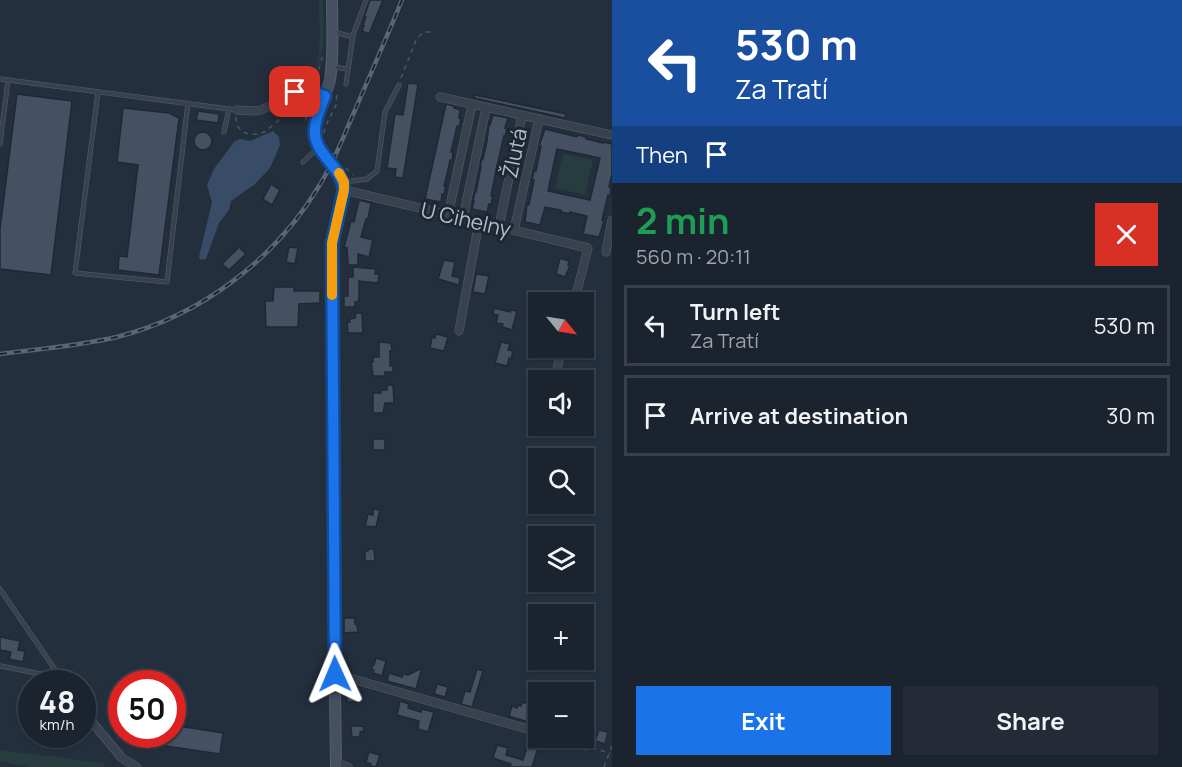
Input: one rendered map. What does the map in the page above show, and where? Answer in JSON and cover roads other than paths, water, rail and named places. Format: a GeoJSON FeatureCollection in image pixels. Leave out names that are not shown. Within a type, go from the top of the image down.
{"type":"FeatureCollection","features":[{"type":"Feature","properties":{"kind":"main road"},"geometry":{"type":"LineString","coordinates":[[332,0],[329,83],[314,129],[316,144],[336,168],[344,186],[332,243],[336,765]]}},
{"type":"Feature","properties":{"kind":"street"},"geometry":{"type":"LineString","coordinates":[[233,109],[261,110],[295,92],[313,92],[325,96]]}},
{"type":"Feature","properties":{"kind":"street","name":"Žlutá"},"geometry":{"type":"LineString","coordinates":[[440,97],[522,116],[498,226]]}},
{"type":"Feature","properties":{"kind":"street"},"geometry":{"type":"LineString","coordinates":[[448,215],[472,105]]}},
{"type":"Feature","properties":{"kind":"street","name":"Žlutá"},"geometry":{"type":"LineString","coordinates":[[463,218],[486,108]]}},
{"type":"Feature","properties":{"kind":"street"},"geometry":{"type":"LineString","coordinates":[[522,116],[612,135]]}},
{"type":"Feature","properties":{"kind":"street"},"geometry":{"type":"LineString","coordinates":[[514,230],[539,119]]}},
{"type":"Feature","properties":{"kind":"street","name":"U Cihelny"},"geometry":{"type":"LineString","coordinates":[[344,186],[448,215],[588,248],[577,292]]}},
{"type":"Feature","properties":{"kind":"street"},"geometry":{"type":"LineString","coordinates":[[606,252],[612,220]]}},
{"type":"Feature","properties":{"kind":"street"},"geometry":{"type":"LineString","coordinates":[[459,331],[479,222]]}},
{"type":"Feature","properties":{"kind":"street"},"geometry":{"type":"LineString","coordinates":[[335,674],[528,729]]}},
{"type":"Feature","properties":{"kind":"street"},"geometry":{"type":"LineString","coordinates":[[96,727],[122,758],[137,767]]}},
{"type":"Feature","properties":{"kind":"street"},"geometry":{"type":"LineString","coordinates":[[336,765],[348,767]]}},
{"type":"Feature","properties":{"kind":"lane"},"geometry":{"type":"LineString","coordinates":[[346,84],[353,37],[366,0]]}},
{"type":"Feature","properties":{"kind":"lane"},"geometry":{"type":"LineString","coordinates":[[332,31],[353,37]]}},
{"type":"Feature","properties":{"kind":"lane"},"geometry":{"type":"LineString","coordinates":[[329,58],[348,69]]}},
{"type":"Feature","properties":{"kind":"lane"},"geometry":{"type":"LineString","coordinates":[[0,79],[233,109]]}},
{"type":"Feature","properties":{"kind":"lane"},"geometry":{"type":"LineString","coordinates":[[0,144],[8,80]]}},
{"type":"Feature","properties":{"kind":"lane"},"geometry":{"type":"LineString","coordinates":[[344,186],[367,179],[377,171],[385,112],[399,85]]}},
{"type":"Feature","properties":{"kind":"lane"},"geometry":{"type":"LineString","coordinates":[[98,92],[75,273],[167,282],[188,104]]}},
{"type":"Feature","properties":{"kind":"lane"},"geometry":{"type":"LineString","coordinates":[[224,132],[227,115],[233,109]]}},
{"type":"Feature","properties":{"kind":"lane"},"geometry":{"type":"LineString","coordinates":[[303,162],[318,147]]}},
{"type":"Feature","properties":{"kind":"lane"},"geometry":{"type":"LineString","coordinates":[[0,590],[55,670]]}},
{"type":"Feature","properties":{"kind":"lane"},"geometry":{"type":"LineString","coordinates":[[0,666],[20,670]]}},
{"type":"Feature","properties":{"kind":"water"},"geometry":{"type":"Polygon","coordinates":[[[273,131],[279,137],[280,145],[270,168],[255,184],[231,201],[229,210],[219,223],[206,259],[201,260],[199,257],[212,202],[207,185],[214,169],[234,142],[240,139],[250,141],[273,131]]]}},
{"type":"Feature","properties":{"kind":"railway"},"geometry":{"type":"LineString","coordinates":[[0,354],[88,343],[148,328],[206,300],[258,261],[301,213],[324,178],[402,0]]}}]}
